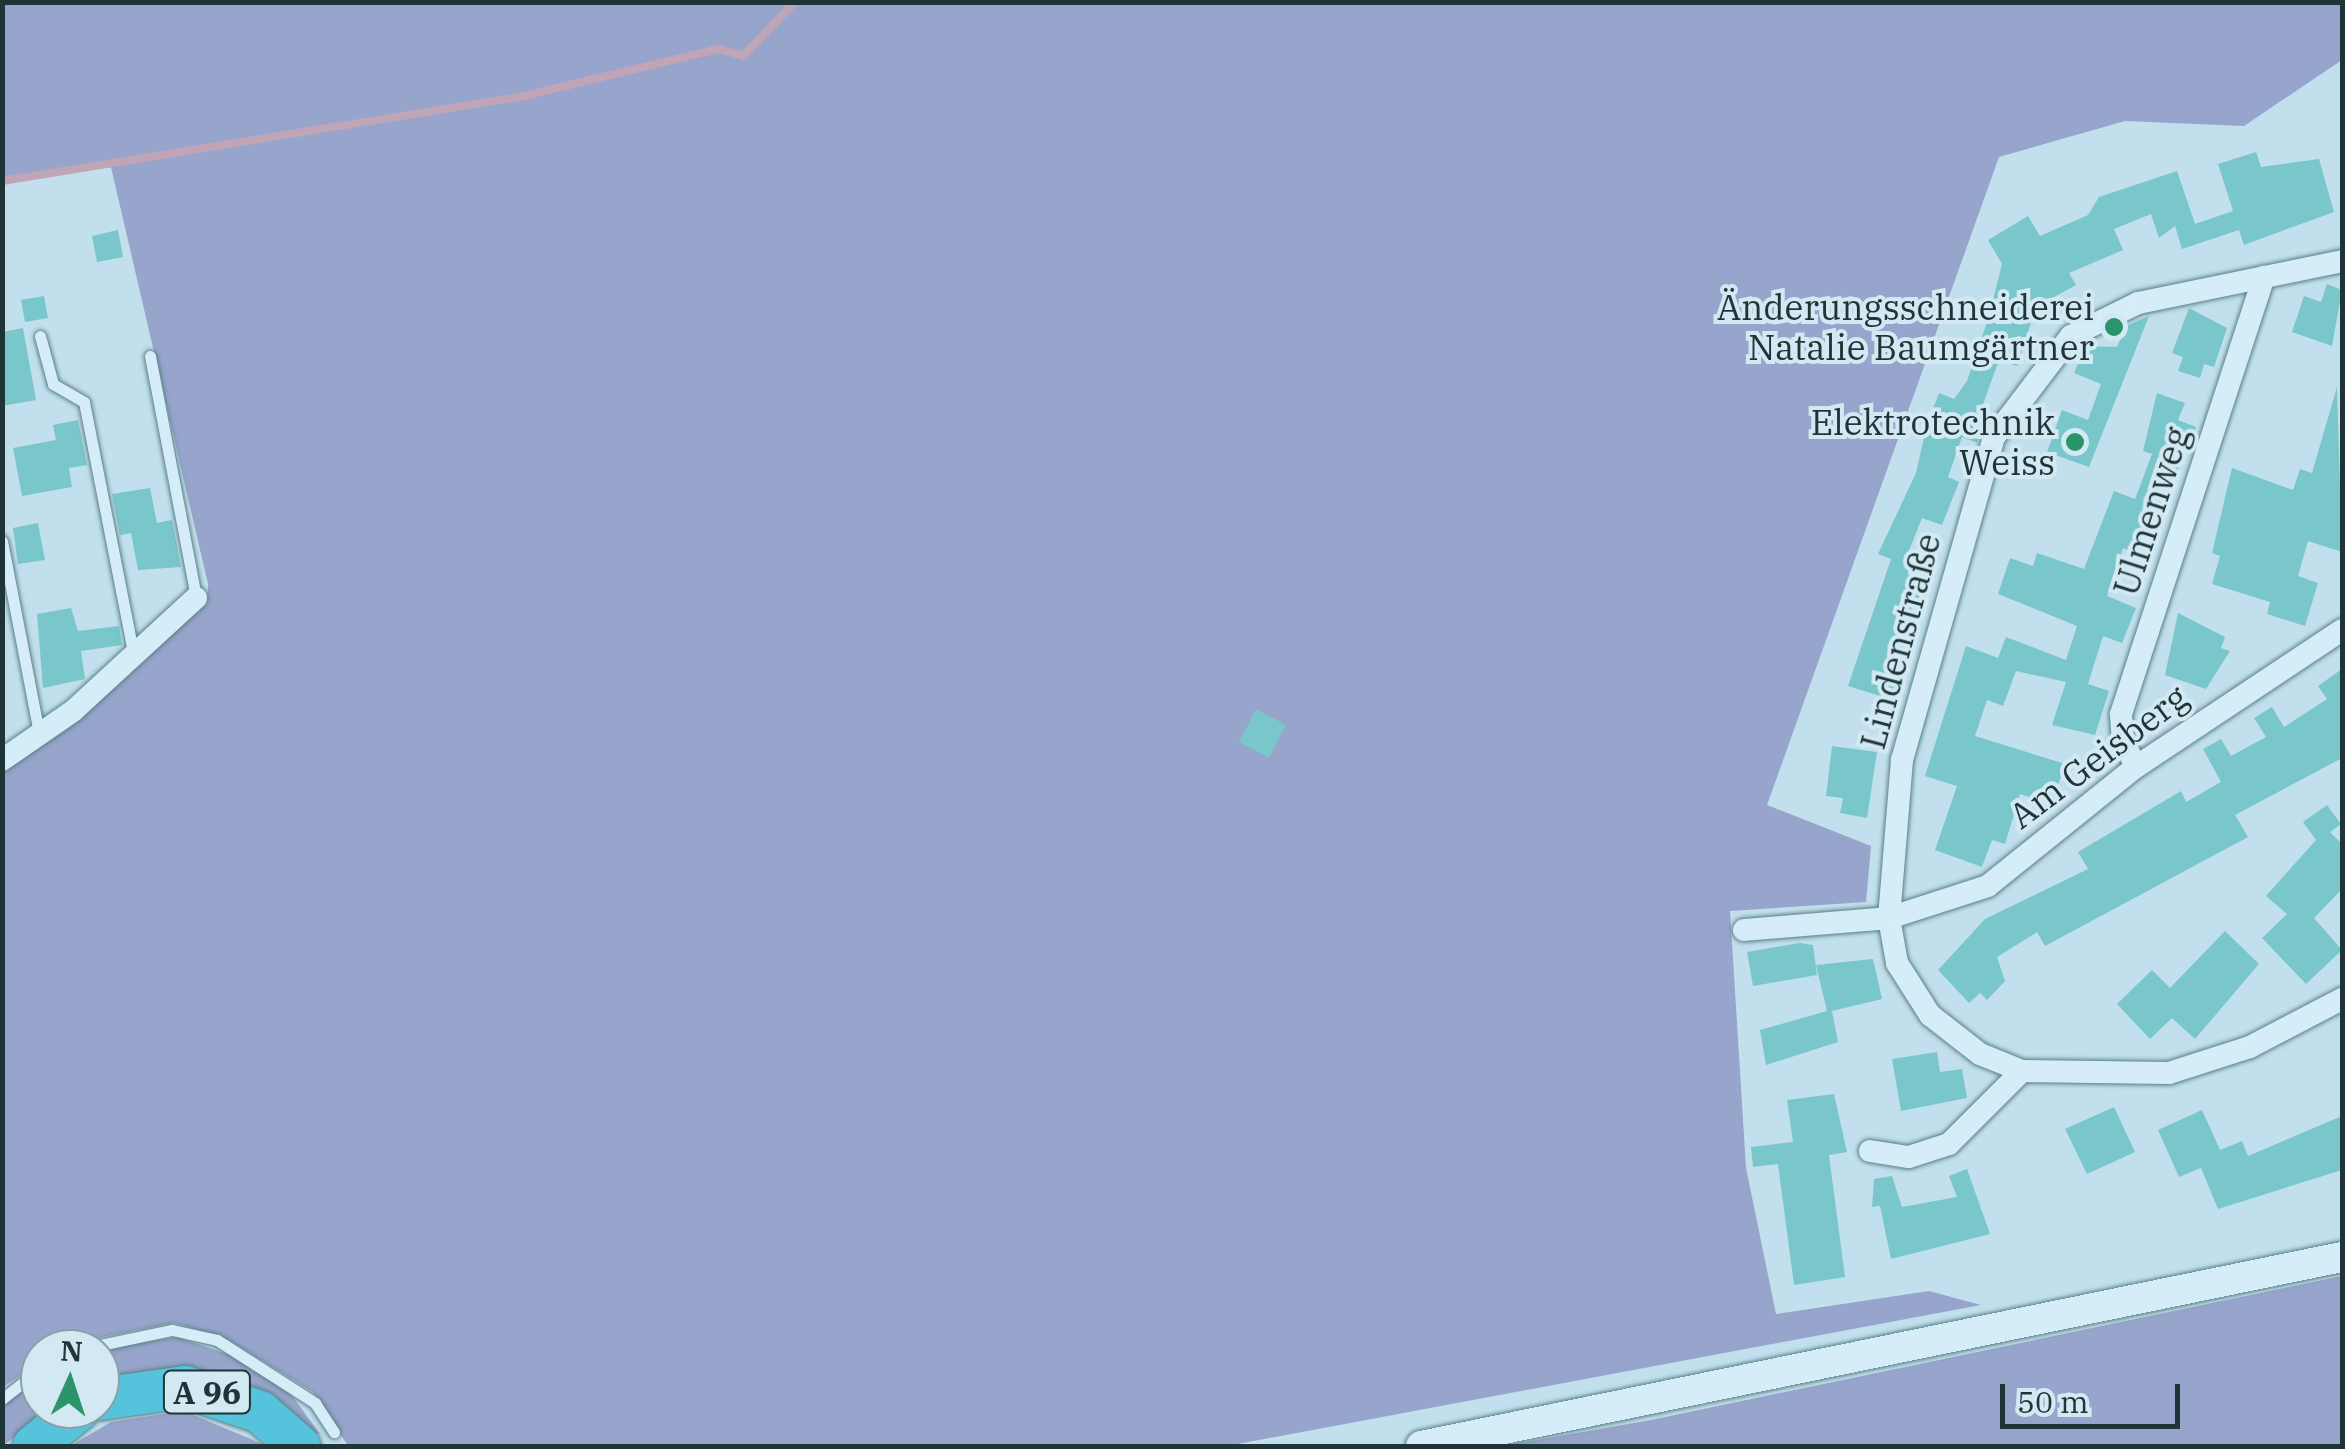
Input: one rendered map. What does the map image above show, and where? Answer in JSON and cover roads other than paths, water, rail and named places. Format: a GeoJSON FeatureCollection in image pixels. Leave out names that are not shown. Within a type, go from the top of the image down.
{"type":"FeatureCollection","features":[{"type":"Feature","properties":{"kind":"highway","name":"A 96"},"geometry":{"type":"LineString","coordinates":[[120,1394],[149,1386],[222,1395],[316,1439]]}},
{"type":"Feature","properties":{"kind":"highway"},"geometry":{"type":"LineString","coordinates":[[34,1446],[55,1429]]}},
{"type":"Feature","properties":{"kind":"street","name":"Lindenstraße"},"geometry":{"type":"LineString","coordinates":[[1890,918],[1902,760],[1994,437],[2071,336],[2138,303],[2342,261]]}},
{"type":"Feature","properties":{"kind":"street","name":"Ulmenweg"},"geometry":{"type":"LineString","coordinates":[[2137,766],[2123,744],[2121,714],[2264,277]]}},
{"type":"Feature","properties":{"kind":"street"},"geometry":{"type":"LineString","coordinates":[[2,760],[40,738],[196,598]]}},
{"type":"Feature","properties":{"kind":"street","name":"Am Geisberg"},"geometry":{"type":"LineString","coordinates":[[1744,930],[1890,918],[1988,886],[2137,766],[2342,630]]}},
{"type":"Feature","properties":{"kind":"street"},"geometry":{"type":"LineString","coordinates":[[1890,918],[1897,962],[1930,1015],[1980,1054],[2022,1071],[2169,1073],[2250,1048],[2342,1000]]}},
{"type":"Feature","properties":{"kind":"street"},"geometry":{"type":"LineString","coordinates":[[1870,1151],[1910,1157],[1950,1144],[2022,1071]]}},
{"type":"Feature","properties":{"kind":"street"},"geometry":{"type":"LineString","coordinates":[[1421,1446],[2342,1257]]}},
{"type":"Feature","properties":{"kind":"lane"},"geometry":{"type":"LineString","coordinates":[[40,336],[53,384],[84,402],[134,656]]}},
{"type":"Feature","properties":{"kind":"lane"},"geometry":{"type":"LineString","coordinates":[[150,356],[196,598]]}},
{"type":"Feature","properties":{"kind":"lane"},"geometry":{"type":"LineString","coordinates":[[2,541],[40,738]]}},
{"type":"Feature","properties":{"kind":"lane"},"geometry":{"type":"LineString","coordinates":[[120,1341],[172,1330],[217,1340],[314,1402],[316,1439]]}},
{"type":"Feature","properties":{"kind":"waterway"},"geometry":{"type":"LineString","coordinates":[[2,181],[524,96],[719,49],[743,56],[795,2]]}},
{"type":"Feature","properties":{"kind":"place","name":"Änderungsschneiderei Natalie Baumgärtner"},"geometry":{"type":"Point","coordinates":[2114,327]}},
{"type":"Feature","properties":{"kind":"place","name":"Elektrotechnik Weiss"},"geometry":{"type":"Point","coordinates":[2075,442]}}]}
